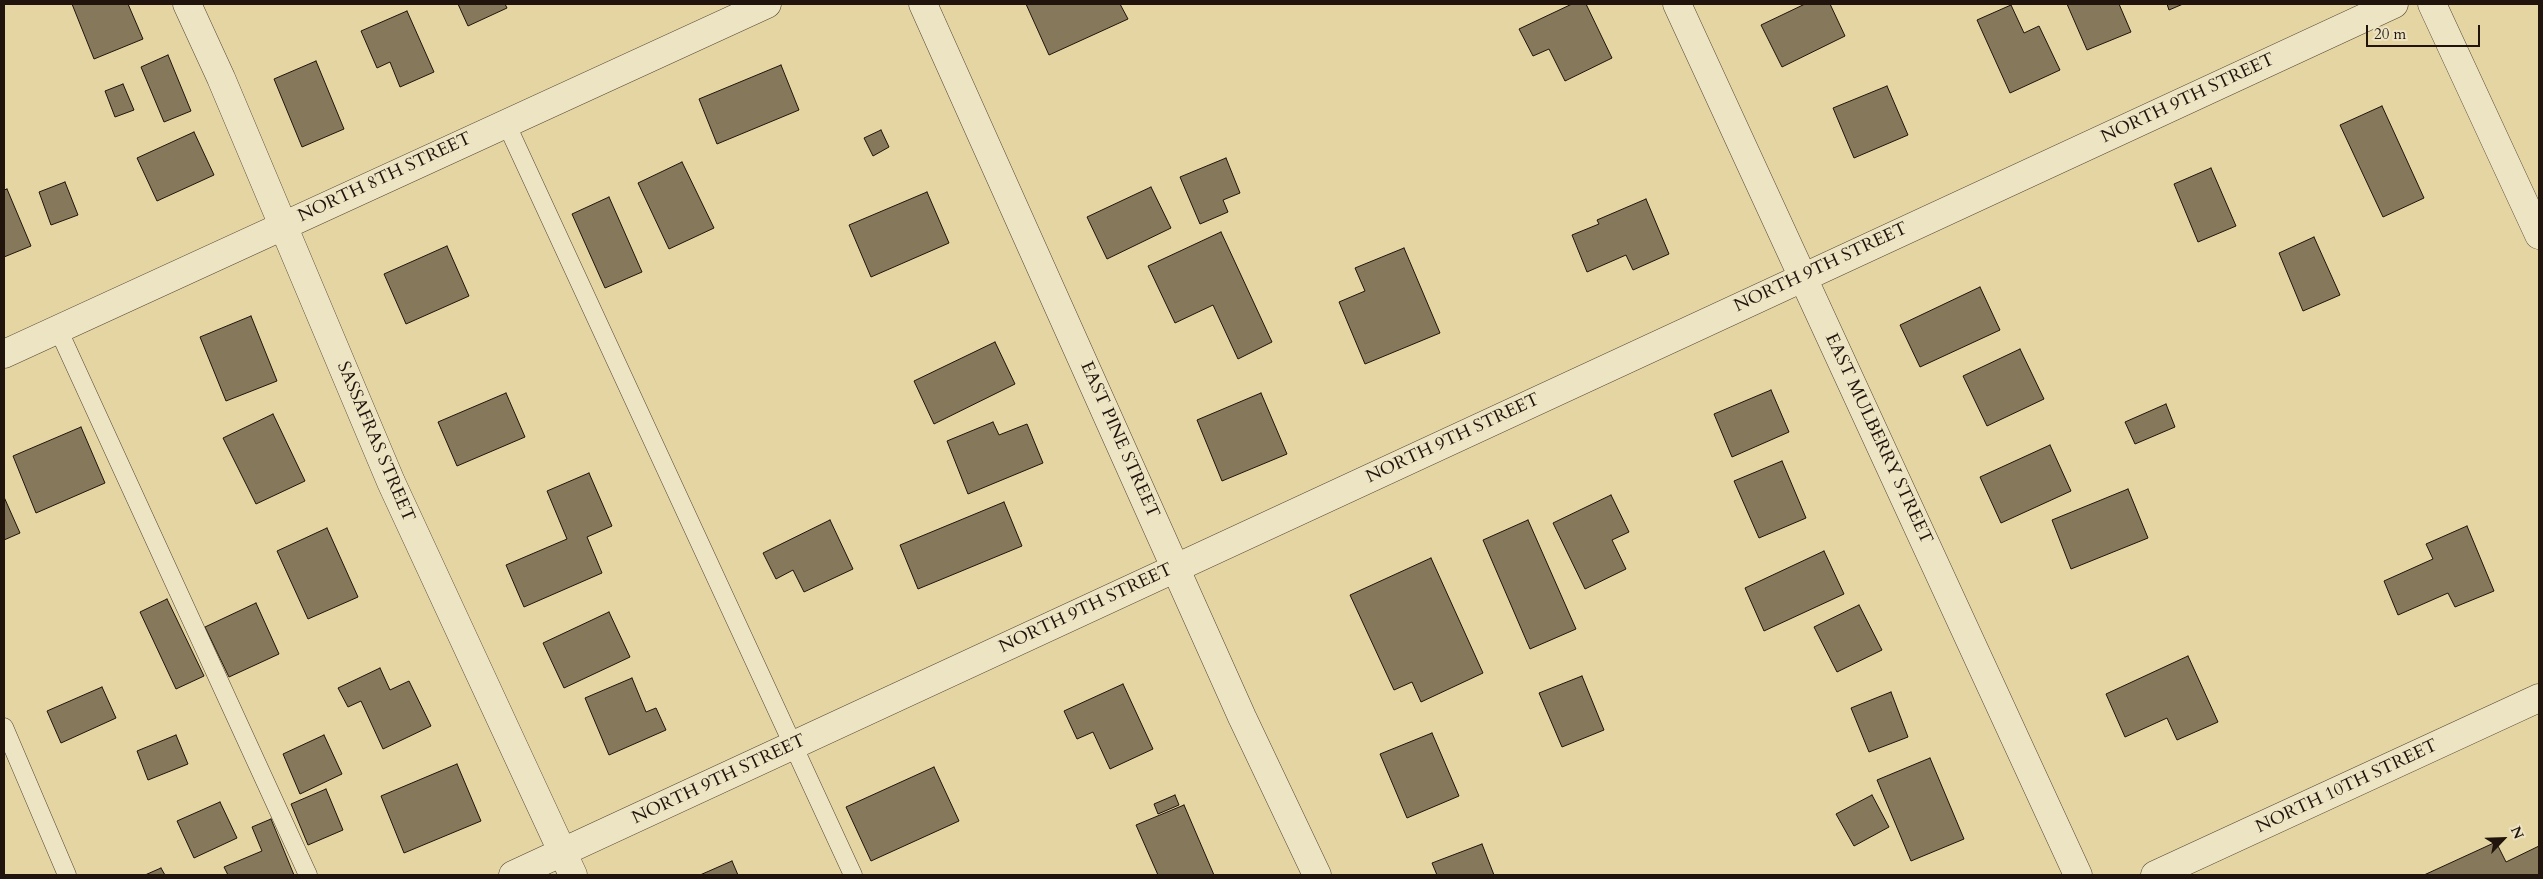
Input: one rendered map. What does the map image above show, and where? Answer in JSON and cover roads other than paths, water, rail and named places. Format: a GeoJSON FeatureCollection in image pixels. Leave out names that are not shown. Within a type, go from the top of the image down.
{"type":"FeatureCollection","features":[{"type":"Feature","properties":{"kind":"street","name":"SASSAFRAS STREET"},"geometry":{"type":"LineString","coordinates":[[188,4],[391,482],[567,864]]}},
{"type":"Feature","properties":{"kind":"street","name":"NORTH 8TH STREET"},"geometry":{"type":"LineString","coordinates":[[4,354],[283,224],[767,4]]}},
{"type":"Feature","properties":{"kind":"street","name":"EAST PINE STREET"},"geometry":{"type":"LineString","coordinates":[[924,4],[1242,717],[1317,875]]}},
{"type":"Feature","properties":{"kind":"street","name":"EAST MULBERRY STREET"},"geometry":{"type":"LineString","coordinates":[[1677,4],[2078,875]]}},
{"type":"Feature","properties":{"kind":"street","name":"NORTH 9TH STREET"},"geometry":{"type":"LineString","coordinates":[[513,875],[567,864],[792,746],[1803,276],[2394,4]]}},
{"type":"Feature","properties":{"kind":"street"},"geometry":{"type":"LineString","coordinates":[[2432,4],[2539,235]]}},
{"type":"Feature","properties":{"kind":"street","name":"NORTH 10TH STREET"},"geometry":{"type":"LineString","coordinates":[[2155,875],[2539,698]]}},
{"type":"Feature","properties":{"kind":"lane"},"geometry":{"type":"LineString","coordinates":[[506,123],[853,875]]}},
{"type":"Feature","properties":{"kind":"lane"},"geometry":{"type":"LineString","coordinates":[[58,329],[308,875]]}},
{"type":"Feature","properties":{"kind":"lane"},"geometry":{"type":"LineString","coordinates":[[4,727],[67,875]]}}]}
